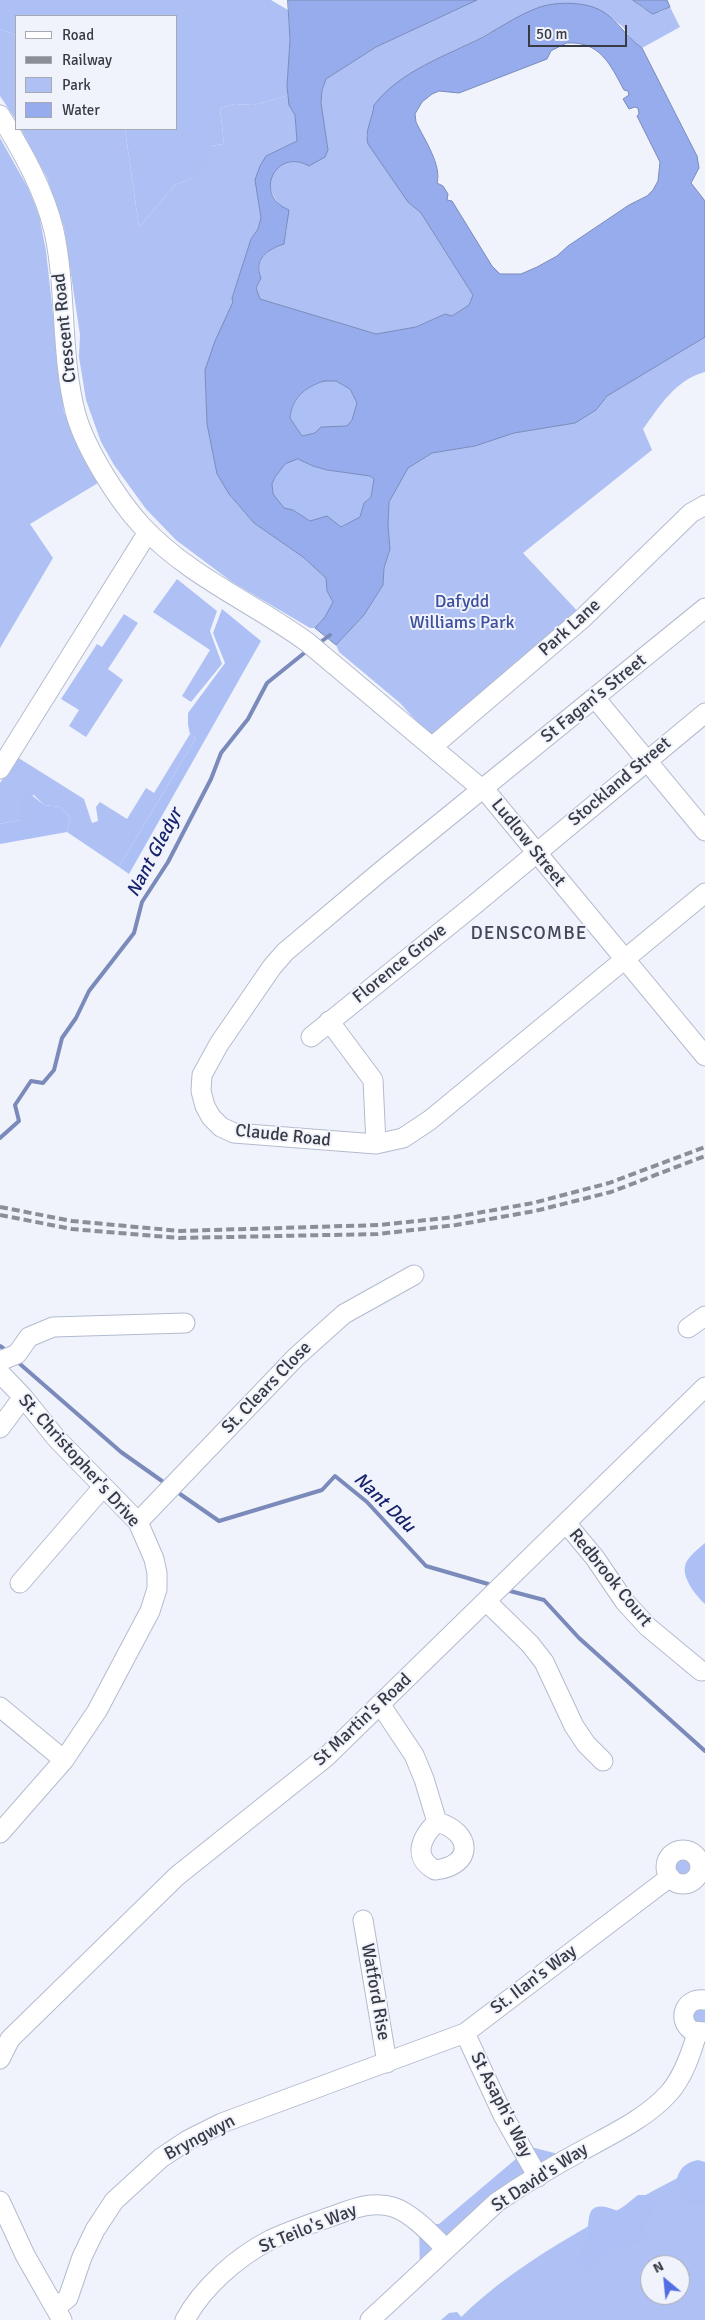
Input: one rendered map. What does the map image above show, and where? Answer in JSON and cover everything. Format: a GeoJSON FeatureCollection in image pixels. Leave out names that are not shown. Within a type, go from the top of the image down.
{"type":"FeatureCollection","features":[{"type":"Feature","properties":{"kind":"street","name":"Crescent Road"},"geometry":{"type":"LineString","coordinates":[[0,115],[27,161],[45,201],[54,231],[76,415],[108,480],[148,532],[176,558],[216,586],[277,622],[317,650]]}},
{"type":"Feature","properties":{"kind":"street","name":"Park Lane"},"geometry":{"type":"LineString","coordinates":[[432,748],[583,618],[692,513],[705,505]]}},
{"type":"Feature","properties":{"kind":"street"},"geometry":{"type":"LineString","coordinates":[[0,769],[148,532]]}},
{"type":"Feature","properties":{"kind":"street","name":"St Fagan's Street"},"geometry":{"type":"LineString","coordinates":[[482,789],[705,608]]}},
{"type":"Feature","properties":{"kind":"street","name":"Ludlow Street"},"geometry":{"type":"LineString","coordinates":[[317,650],[482,789],[705,1056]]}},
{"type":"Feature","properties":{"kind":"street"},"geometry":{"type":"LineString","coordinates":[[595,698],[705,831]]}},
{"type":"Feature","properties":{"kind":"street","name":"Stockland Street"},"geometry":{"type":"LineString","coordinates":[[536,852],[705,713]]}},
{"type":"Feature","properties":{"kind":"street","name":"Claude Road"},"geometry":{"type":"LineString","coordinates":[[482,789],[285,952],[262,980],[214,1052],[202,1075],[201,1091],[204,1106],[211,1117],[228,1131],[376,1144],[395,1141],[421,1127],[705,892]]}},
{"type":"Feature","properties":{"kind":"street","name":"Florence Grove"},"geometry":{"type":"LineString","coordinates":[[310,1037],[474,905],[536,852]]}},
{"type":"Feature","properties":{"kind":"street"},"geometry":{"type":"LineString","coordinates":[[329,1021],[373,1080],[376,1144]]}},
{"type":"Feature","properties":{"kind":"street","name":"St. Clears Close"},"geometry":{"type":"LineString","coordinates":[[138,1522],[320,1334],[344,1314],[414,1275]]}},
{"type":"Feature","properties":{"kind":"street"},"geometry":{"type":"LineString","coordinates":[[688,1328],[705,1316]]}},
{"type":"Feature","properties":{"kind":"street"},"geometry":{"type":"LineString","coordinates":[[0,1361],[17,1354],[29,1337],[53,1327],[185,1323]]}},
{"type":"Feature","properties":{"kind":"street","name":"St. Christopher's Drive"},"geometry":{"type":"LineString","coordinates":[[0,1373],[23,1397],[57,1439],[138,1522],[158,1573],[157,1589],[150,1611],[97,1711],[64,1760],[0,1833]]}},
{"type":"Feature","properties":{"kind":"street","name":"St Martin's Road"},"geometry":{"type":"LineString","coordinates":[[0,2059],[5,2041],[177,1876],[326,1757],[705,1387]]}},
{"type":"Feature","properties":{"kind":"street"},"geometry":{"type":"LineString","coordinates":[[0,1428],[23,1397]]}},
{"type":"Feature","properties":{"kind":"street"},"geometry":{"type":"LineString","coordinates":[[20,1582],[103,1487]]}},
{"type":"Feature","properties":{"kind":"street","name":"Redbrook Court"},"geometry":{"type":"LineString","coordinates":[[566,1523],[595,1558],[625,1602],[648,1627],[699,1674]]}},
{"type":"Feature","properties":{"kind":"street"},"geometry":{"type":"LineString","coordinates":[[486,1601],[530,1644],[544,1662],[574,1726],[586,1744],[603,1761]]}},
{"type":"Feature","properties":{"kind":"street"},"geometry":{"type":"LineString","coordinates":[[380,1704],[414,1755],[424,1779],[437,1822]]}},
{"type":"Feature","properties":{"kind":"street"},"geometry":{"type":"LineString","coordinates":[[0,1707],[64,1760]]}},
{"type":"Feature","properties":{"kind":"street","name":"St. Ilan's Way"},"geometry":{"type":"LineString","coordinates":[[387,2063],[465,2034],[670,1877]]}},
{"type":"Feature","properties":{"kind":"street","name":"Watford Rise"},"geometry":{"type":"LineString","coordinates":[[363,1920],[387,2063]]}},
{"type":"Feature","properties":{"kind":"street","name":"St David's Way"},"geometry":{"type":"LineString","coordinates":[[370,2320],[498,2202],[538,2176],[625,2127],[669,2094],[692,2053],[701,2032],[688,2028],[683,2019],[683,2013],[688,2003],[693,2000],[705,2000]]}},
{"type":"Feature","properties":{"kind":"street","name":"St Asaph's Way"},"geometry":{"type":"LineString","coordinates":[[465,2034],[499,2108],[538,2176]]}},
{"type":"Feature","properties":{"kind":"street","name":"Bryngwyn"},"geometry":{"type":"LineString","coordinates":[[58,2314],[68,2298],[82,2257],[95,2230],[114,2201],[161,2158],[188,2140],[222,2123],[387,2063]]}},
{"type":"Feature","properties":{"kind":"street"},"geometry":{"type":"LineString","coordinates":[[0,2201],[7,2236],[32,2270],[58,2314]]}},
{"type":"Feature","properties":{"kind":"street","name":"St Teilo's Way"},"geometry":{"type":"LineString","coordinates":[[185,2320],[203,2294],[224,2273],[252,2251],[270,2240],[366,2205],[380,2205],[400,2211],[446,2249]]}},
{"type":"Feature","properties":{"kind":"green space"},"geometry":{"type":"Polygon","coordinates":[[[477,0],[633,0],[643,8],[660,12],[670,7],[680,27],[642,48],[634,43],[623,27],[613,19],[568,4],[540,7],[414,72],[394,85],[374,105],[374,116],[366,136],[408,202],[421,213],[473,295],[469,305],[452,316],[445,314],[416,327],[376,334],[260,299],[256,288],[261,278],[259,265],[268,252],[284,244],[287,226],[285,214],[272,193],[269,179],[273,172],[281,165],[295,161],[304,163],[328,150],[321,103],[322,90],[326,79],[376,47],[477,0]]]}},
{"type":"Feature","properties":{"kind":"green space"},"geometry":{"type":"Polygon","coordinates":[[[0,29],[15,35],[15,118],[0,96],[0,29]]]}},
{"type":"Feature","properties":{"kind":"green space"},"geometry":{"type":"Polygon","coordinates":[[[289,95],[289,105],[295,115],[297,141],[266,156],[257,193],[261,218],[258,229],[251,239],[232,297],[233,302],[205,370],[207,424],[217,474],[229,494],[254,523],[303,557],[326,578],[327,591],[333,602],[325,617],[315,628],[310,628],[232,582],[176,540],[146,509],[114,465],[101,442],[86,400],[79,357],[80,335],[64,227],[47,178],[22,130],[125,130],[139,227],[175,185],[192,178],[211,146],[224,144],[220,108],[235,104],[254,105],[289,95]]]}},
{"type":"Feature","properties":{"kind":"green space"},"geometry":{"type":"Polygon","coordinates":[[[0,138],[28,188],[39,215],[46,251],[64,412],[98,483],[30,524],[53,558],[0,648],[0,138]]]}},
{"type":"Feature","properties":{"kind":"green space","name":"Dafydd Williams Park"},"geometry":{"type":"Polygon","coordinates":[[[705,337],[705,372],[694,376],[677,387],[662,403],[643,429],[652,450],[523,553],[583,617],[438,745],[400,703],[339,652],[336,645],[364,615],[383,585],[384,568],[390,549],[389,502],[407,468],[432,453],[475,446],[514,433],[575,423],[596,410],[607,396],[705,337]]]}},
{"type":"Feature","properties":{"kind":"green space"},"geometry":{"type":"Polygon","coordinates":[[[177,579],[217,611],[210,631],[222,664],[191,702],[182,696],[210,650],[153,612],[177,579]]]}},
{"type":"Feature","properties":{"kind":"green space"},"geometry":{"type":"Polygon","coordinates":[[[124,614],[138,623],[108,669],[123,680],[86,737],[69,726],[79,710],[61,699],[97,644],[102,647],[124,614]]]}},
{"type":"Feature","properties":{"kind":"green space"},"geometry":{"type":"Polygon","coordinates":[[[190,734],[196,738],[119,867],[67,832],[70,817],[60,807],[44,805],[34,795],[20,799],[20,820],[0,824],[0,783],[17,757],[84,799],[92,823],[98,821],[96,807],[100,802],[127,819],[146,788],[154,793],[190,734]]]}},
{"type":"Feature","properties":{"kind":"green space"},"geometry":{"type":"Polygon","coordinates":[[[683,1849],[695,1854],[700,1866],[695,1878],[683,1883],[671,1878],[666,1866],[671,1854],[683,1849]]]}},
{"type":"Feature","properties":{"kind":"green space"},"geometry":{"type":"Polygon","coordinates":[[[705,2000],[705,2032],[683,2013],[705,2000]]]}},
{"type":"Feature","properties":{"kind":"green space"},"geometry":{"type":"Polygon","coordinates":[[[519,2144],[570,2157],[420,2273],[419,2224],[439,2224],[517,2158],[519,2144]]]}},
{"type":"Feature","properties":{"kind":"green space"},"geometry":{"type":"Polygon","coordinates":[[[705,2163],[705,2320],[458,2320],[484,2296],[513,2274],[608,2215],[705,2163]]]}},
{"type":"Feature","properties":{"kind":"shaded area"},"geometry":{"type":"Polygon","coordinates":[[[0,0],[271,0],[288,10],[290,40],[287,86],[289,95],[254,105],[235,104],[220,108],[224,144],[211,146],[207,161],[192,178],[175,185],[139,227],[125,130],[178,130],[178,15],[15,15],[15,35],[0,29],[0,0]]]}},
{"type":"Feature","properties":{"kind":"shaded area"},"geometry":{"type":"Polygon","coordinates":[[[324,381],[336,381],[350,389],[357,403],[352,420],[348,426],[321,427],[315,433],[302,436],[290,418],[294,405],[306,390],[324,381]]]}},
{"type":"Feature","properties":{"kind":"shaded area"},"geometry":{"type":"Polygon","coordinates":[[[298,459],[327,470],[370,476],[374,479],[371,497],[364,503],[360,517],[341,527],[333,521],[310,521],[293,510],[284,508],[273,495],[272,484],[285,464],[291,460],[298,459]]]}},
{"type":"Feature","properties":{"kind":"shaded area"},"geometry":{"type":"Polygon","coordinates":[[[222,609],[261,641],[129,874],[119,867],[196,738],[190,734],[188,713],[225,663],[213,633],[222,609]]]}},
{"type":"Feature","properties":{"kind":"shaded area"},"geometry":{"type":"Polygon","coordinates":[[[28,792],[44,805],[60,807],[70,817],[67,832],[0,844],[0,824],[20,820],[20,799],[28,792]]]}},
{"type":"Feature","properties":{"kind":"shaded area"},"geometry":{"type":"Polygon","coordinates":[[[705,1543],[705,1604],[697,1596],[687,1580],[685,1568],[689,1558],[705,1543]]]}},
{"type":"Feature","properties":{"kind":"shaded area"},"geometry":{"type":"Polygon","coordinates":[[[698,2160],[705,2162],[705,2202],[696,2205],[688,2204],[678,2190],[677,2181],[680,2172],[686,2165],[698,2160]]]}},
{"type":"Feature","properties":{"kind":"shaded area"},"geometry":{"type":"Polygon","coordinates":[[[638,2195],[648,2195],[654,2201],[653,2216],[644,2223],[647,2234],[645,2242],[611,2250],[593,2268],[585,2272],[580,2270],[578,2261],[586,2240],[589,2217],[594,2208],[607,2207],[618,2211],[638,2195]]]}},
{"type":"Feature","properties":{"kind":"shaded area"},"geometry":{"type":"Polygon","coordinates":[[[457,2312],[464,2320],[441,2320],[449,2313],[457,2312]]]}},
{"type":"Feature","properties":{"kind":"water"},"geometry":{"type":"Polygon","coordinates":[[[288,0],[477,0],[376,47],[326,79],[322,90],[321,103],[328,150],[325,157],[309,166],[297,162],[287,163],[278,168],[270,184],[272,194],[278,203],[289,210],[284,244],[268,252],[259,265],[261,278],[256,288],[260,299],[376,334],[416,327],[445,314],[452,316],[469,305],[473,295],[421,213],[408,202],[368,144],[367,134],[374,105],[397,83],[424,65],[483,37],[525,13],[546,5],[573,3],[601,10],[642,48],[697,156],[699,168],[691,183],[705,201],[705,337],[607,396],[596,410],[575,423],[514,433],[475,446],[432,453],[408,468],[389,502],[390,549],[384,568],[383,585],[364,615],[336,645],[315,628],[325,617],[333,602],[327,591],[326,578],[303,557],[254,523],[229,494],[217,474],[207,424],[205,370],[215,341],[233,302],[232,298],[251,239],[258,229],[261,218],[255,180],[266,156],[297,141],[295,115],[289,105],[287,86],[290,40],[288,0]],[[567,43],[551,51],[547,59],[459,93],[439,91],[432,94],[422,102],[415,114],[416,122],[435,160],[438,176],[437,183],[443,186],[448,194],[447,200],[452,201],[492,266],[500,274],[521,274],[557,256],[568,246],[629,205],[647,196],[658,181],[660,162],[637,116],[639,114],[638,108],[629,109],[623,99],[629,95],[628,91],[624,90],[609,63],[596,50],[578,43],[567,43]],[[324,381],[301,394],[291,411],[290,418],[302,436],[315,433],[321,427],[347,426],[352,420],[357,403],[350,389],[336,381],[324,381]],[[298,459],[285,464],[272,484],[273,494],[284,508],[293,510],[310,521],[327,516],[341,527],[360,517],[364,503],[371,497],[374,479],[370,476],[327,470],[298,459]]]}},
{"type":"Feature","properties":{"kind":"water"},"geometry":{"type":"Polygon","coordinates":[[[633,0],[667,0],[670,7],[653,14],[633,0]]]}},
{"type":"Feature","properties":{"kind":"waterway","name":"Nant Gledyr"},"geometry":{"type":"LineString","coordinates":[[318,644],[330,635]]}},
{"type":"Feature","properties":{"kind":"waterway","name":"Nant Gledyr"},"geometry":{"type":"LineString","coordinates":[[0,1138],[19,1121],[15,1105],[31,1081],[43,1083],[54,1070],[62,1038],[76,1018],[89,991],[134,933],[142,902],[168,862],[211,779],[221,753],[248,719],[267,683],[308,650]]}},
{"type":"Feature","properties":{"kind":"waterway","name":"Nant Ddu"},"geometry":{"type":"LineString","coordinates":[[20,1364],[121,1452],[162,1481]]}},
{"type":"Feature","properties":{"kind":"waterway","name":"Nant Ddu"},"geometry":{"type":"LineString","coordinates":[[180,1494],[219,1521],[322,1490],[335,1476],[367,1502],[426,1566],[488,1584]]}},
{"type":"Feature","properties":{"kind":"waterway","name":"Nant Ddu"},"geometry":{"type":"LineString","coordinates":[[510,1591],[544,1600],[579,1638],[705,1751]]}},
{"type":"Feature","properties":{"kind":"railway"},"geometry":{"type":"LineString","coordinates":[[0,1207],[72,1221],[180,1231],[379,1225],[455,1217],[533,1203],[609,1183],[705,1147]]}},
{"type":"Feature","properties":{"kind":"railway"},"geometry":{"type":"LineString","coordinates":[[0,1215],[72,1229],[179,1238],[378,1234],[456,1225],[535,1211],[611,1192],[705,1156]]}},
{"type":"Feature","properties":{"kind":"district","name":"DENSCOMBE"},"geometry":{"type":"Point","coordinates":[529,934]}}]}
